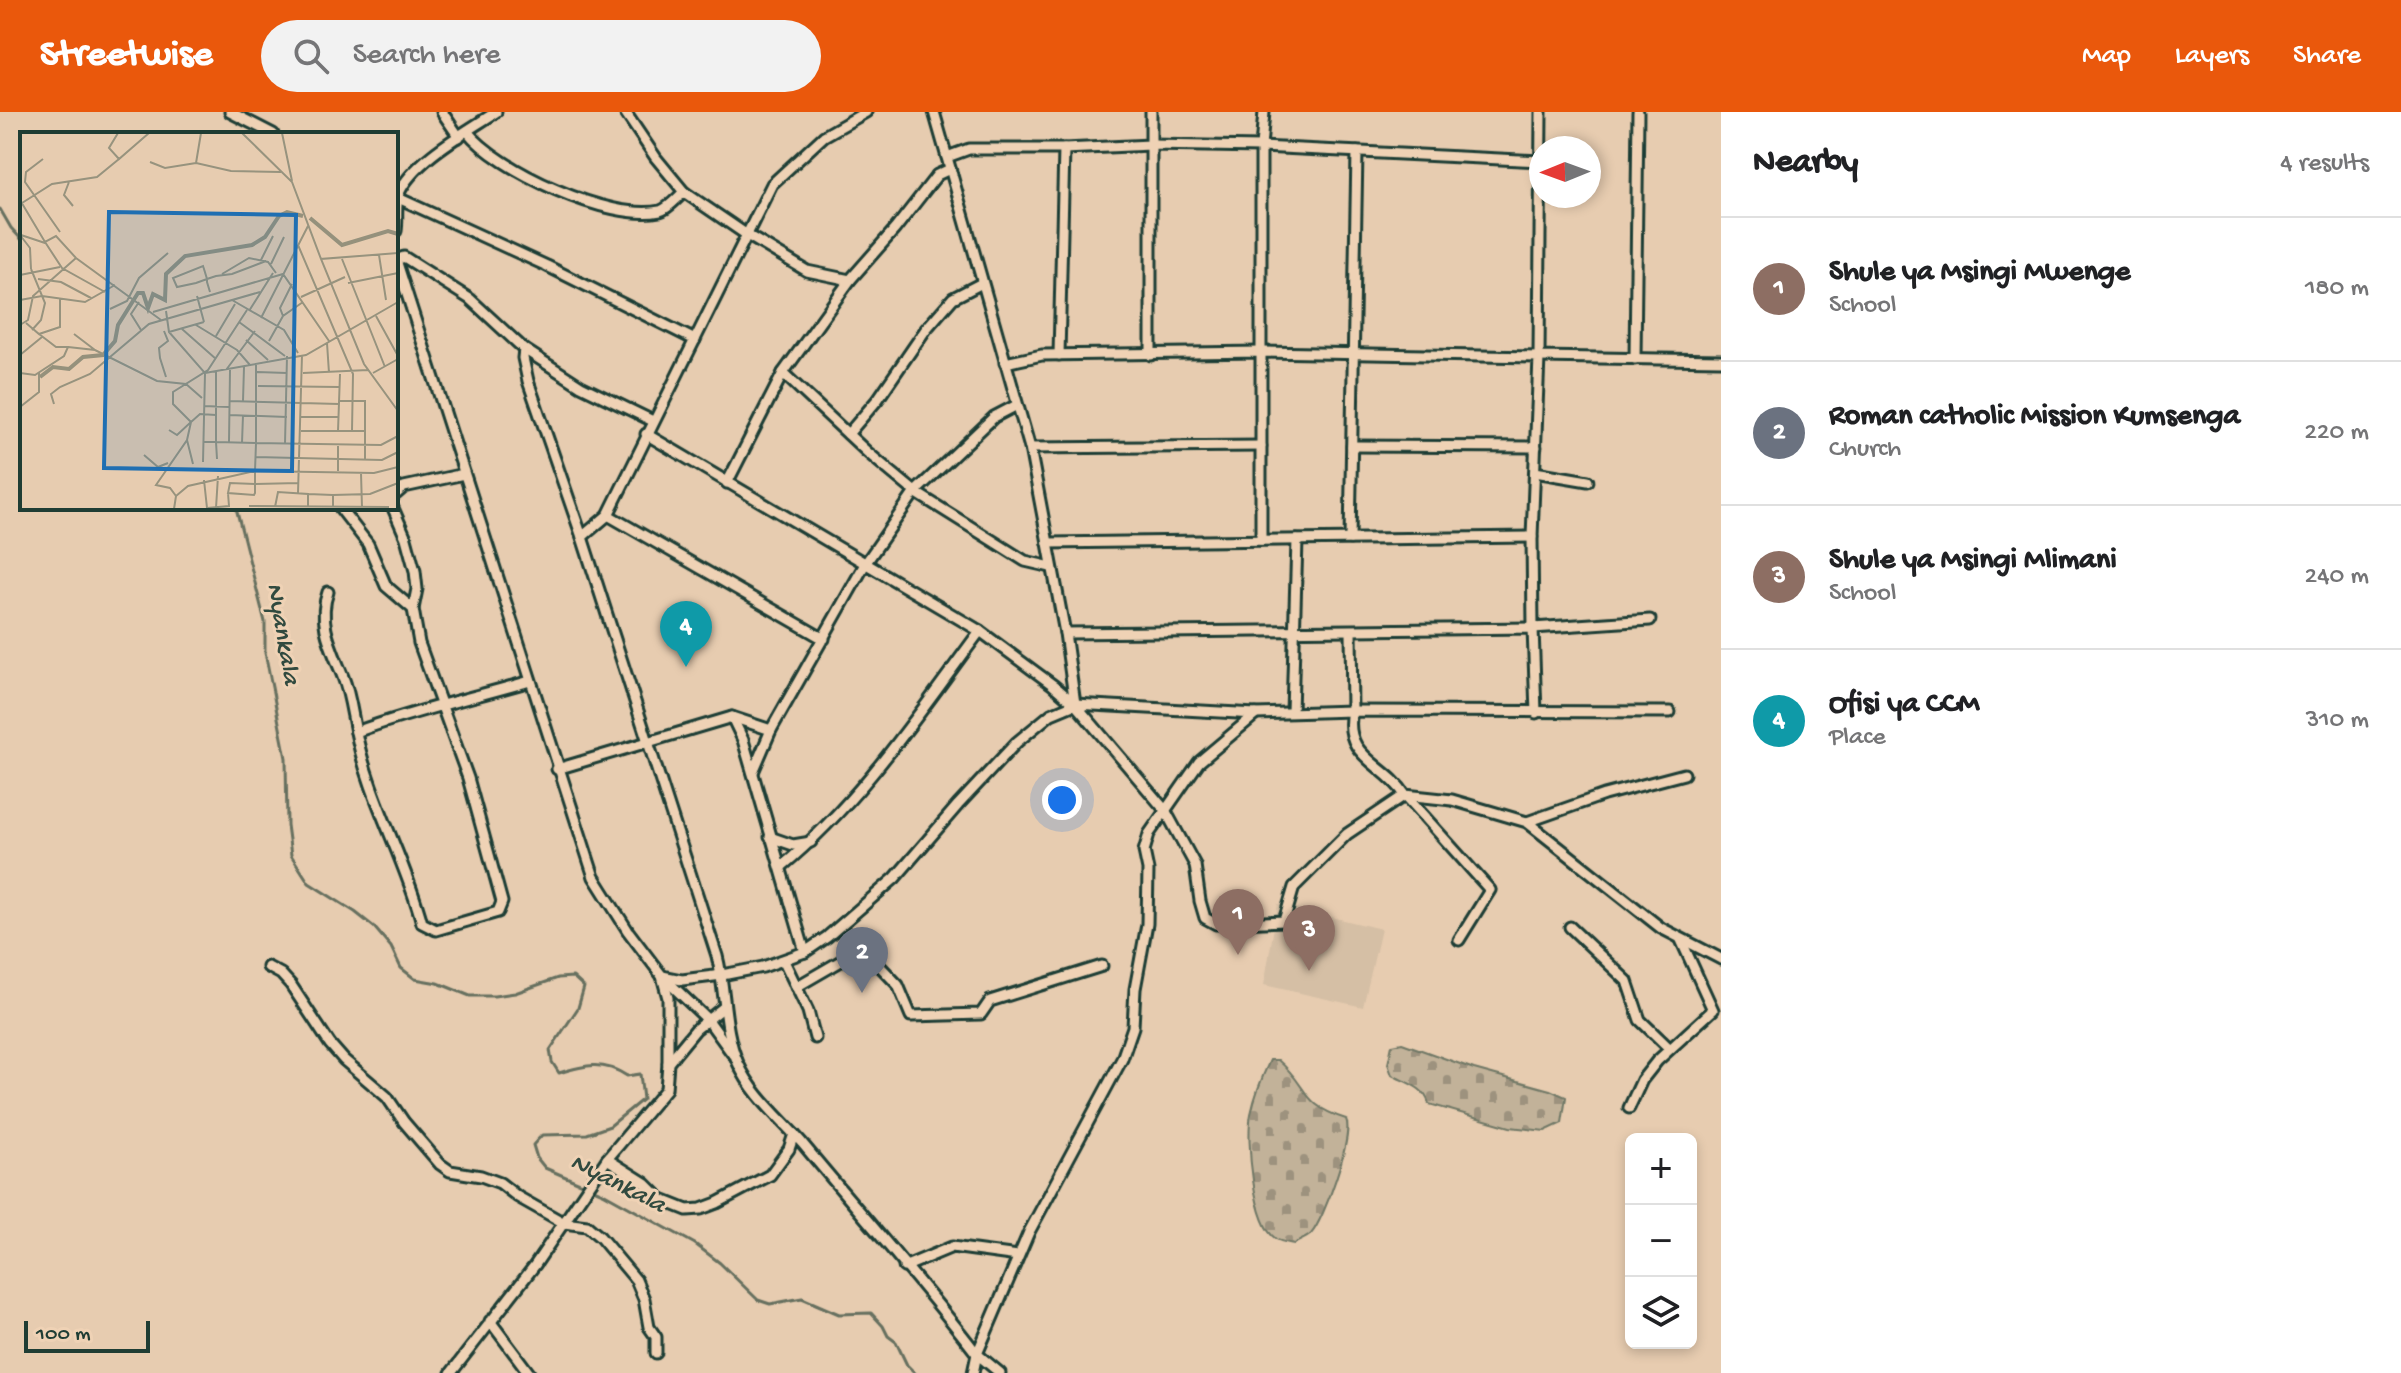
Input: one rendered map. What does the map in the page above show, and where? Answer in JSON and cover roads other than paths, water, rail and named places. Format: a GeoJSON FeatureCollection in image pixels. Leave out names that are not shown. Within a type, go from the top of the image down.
{"type":"FeatureCollection","features":[{"type":"Feature","properties":{"kind":"street"},"geometry":{"type":"LineString","coordinates":[[230,112],[269,132]]}},
{"type":"Feature","properties":{"kind":"street"},"geometry":{"type":"LineString","coordinates":[[442,112],[478,145],[553,190],[626,212],[662,211],[684,192]]}},
{"type":"Feature","properties":{"kind":"street"},"geometry":{"type":"LineString","coordinates":[[398,194],[407,179],[428,160],[496,112]]}},
{"type":"Feature","properties":{"kind":"street"},"geometry":{"type":"LineString","coordinates":[[582,537],[608,515],[772,184],[824,136],[866,112]]}},
{"type":"Feature","properties":{"kind":"street"},"geometry":{"type":"LineString","coordinates":[[934,112],[1030,448],[1065,633],[1075,704]]}},
{"type":"Feature","properties":{"kind":"street"},"geometry":{"type":"LineString","coordinates":[[1151,112],[1151,355]]}},
{"type":"Feature","properties":{"kind":"street"},"geometry":{"type":"LineString","coordinates":[[1261,540],[1261,147],[1264,112]]}},
{"type":"Feature","properties":{"kind":"street"},"geometry":{"type":"LineString","coordinates":[[1541,112],[1541,136]]}},
{"type":"Feature","properties":{"kind":"street"},"geometry":{"type":"LineString","coordinates":[[1635,359],[1638,112]]}},
{"type":"Feature","properties":{"kind":"street"},"geometry":{"type":"LineString","coordinates":[[628,113],[656,158],[684,192],[807,271],[850,280]]}},
{"type":"Feature","properties":{"kind":"street"},"geometry":{"type":"LineString","coordinates":[[947,157],[969,149],[1151,145],[1261,147],[1529,160]]}},
{"type":"Feature","properties":{"kind":"street"},"geometry":{"type":"LineString","coordinates":[[1059,355],[1064,149]]}},
{"type":"Feature","properties":{"kind":"street"},"geometry":{"type":"LineString","coordinates":[[1350,539],[1357,152]]}},
{"type":"Feature","properties":{"kind":"street"},"geometry":{"type":"LineString","coordinates":[[727,483],[783,373],[850,280],[937,175],[950,169]]}},
{"type":"Feature","properties":{"kind":"street"},"geometry":{"type":"LineString","coordinates":[[398,198],[547,266],[695,340]]}},
{"type":"Feature","properties":{"kind":"street"},"geometry":{"type":"LineString","coordinates":[[1536,713],[1532,537],[1541,208]]}},
{"type":"Feature","properties":{"kind":"street"},"geometry":{"type":"LineString","coordinates":[[398,259],[404,257],[470,299],[524,349],[581,386],[653,421]]}},
{"type":"Feature","properties":{"kind":"street"},"geometry":{"type":"LineString","coordinates":[[398,266],[594,877],[628,931],[662,976],[708,1020],[736,1060],[751,1089],[794,1134],[977,1354],[1000,1373]]}},
{"type":"Feature","properties":{"kind":"street"},"geometry":{"type":"LineString","coordinates":[[848,434],[878,399],[926,329],[953,298],[982,283]]}},
{"type":"Feature","properties":{"kind":"street"},"geometry":{"type":"LineString","coordinates":[[524,349],[528,381],[582,537],[722,975],[724,1007],[736,1060]]}},
{"type":"Feature","properties":{"kind":"street"},"geometry":{"type":"LineString","coordinates":[[1005,363],[1042,355],[1262,352],[1721,360]]}},
{"type":"Feature","properties":{"kind":"street"},"geometry":{"type":"LineString","coordinates":[[783,373],[915,492],[1025,561],[1051,567]]}},
{"type":"Feature","properties":{"kind":"street"},"geometry":{"type":"LineString","coordinates":[[753,772],[771,730],[865,564],[915,492],[994,417],[1017,405]]}},
{"type":"Feature","properties":{"kind":"street"},"geometry":{"type":"LineString","coordinates":[[646,434],[980,631],[1027,663],[1075,704],[1165,810],[1195,865],[1205,918],[1216,924],[1284,921],[1294,887],[1347,834],[1405,795],[1452,800],[1527,822],[1661,928],[1721,959]]}},
{"type":"Feature","properties":{"kind":"street"},"geometry":{"type":"LineString","coordinates":[[1030,448],[1261,446]]}},
{"type":"Feature","properties":{"kind":"street"},"geometry":{"type":"LineString","coordinates":[[1352,446],[1536,447]]}},
{"type":"Feature","properties":{"kind":"street"},"geometry":{"type":"LineString","coordinates":[[1535,472],[1588,481]]}},
{"type":"Feature","properties":{"kind":"street"},"geometry":{"type":"LineString","coordinates":[[398,492],[404,487],[464,474]]}},
{"type":"Feature","properties":{"kind":"street"},"geometry":{"type":"LineString","coordinates":[[342,510],[368,544],[386,586],[413,609]]}},
{"type":"Feature","properties":{"kind":"street"},"geometry":{"type":"LineString","coordinates":[[328,592],[323,613],[332,656],[343,677],[360,751],[381,814],[422,923],[436,930],[498,912],[502,902],[468,778],[419,643],[413,609],[417,589],[415,571],[394,510]]}},
{"type":"Feature","properties":{"kind":"street"},"geometry":{"type":"LineString","coordinates":[[608,515],[824,639]]}},
{"type":"Feature","properties":{"kind":"street"},"geometry":{"type":"LineString","coordinates":[[1048,543],[1532,537]]}},
{"type":"Feature","properties":{"kind":"street"},"geometry":{"type":"LineString","coordinates":[[1292,712],[1297,540]]}},
{"type":"Feature","properties":{"kind":"street"},"geometry":{"type":"LineString","coordinates":[[1065,633],[1533,628],[1650,620]]}},
{"type":"Feature","properties":{"kind":"street"},"geometry":{"type":"LineString","coordinates":[[781,867],[811,842],[879,766],[980,631]]}},
{"type":"Feature","properties":{"kind":"street"},"geometry":{"type":"LineString","coordinates":[[1351,631],[1351,737],[1376,768],[1397,782],[1405,795],[1490,890],[1459,940]]}},
{"type":"Feature","properties":{"kind":"street"},"geometry":{"type":"LineString","coordinates":[[356,732],[530,681]]}},
{"type":"Feature","properties":{"kind":"street"},"geometry":{"type":"LineString","coordinates":[[662,976],[682,980],[722,975],[784,961],[805,952],[895,878],[1017,742],[1051,714],[1075,704],[1256,714],[1352,711],[1670,712]]}},
{"type":"Feature","properties":{"kind":"street"},"geometry":{"type":"LineString","coordinates":[[973,1373],[977,1354],[1018,1256],[1122,1059],[1133,1027],[1135,989],[1147,924],[1148,870],[1144,851],[1149,834],[1199,762],[1256,714]]}},
{"type":"Feature","properties":{"kind":"street"},"geometry":{"type":"LineString","coordinates":[[557,769],[732,717],[771,730]]}},
{"type":"Feature","properties":{"kind":"street"},"geometry":{"type":"LineString","coordinates":[[732,717],[753,772],[805,952]]}},
{"type":"Feature","properties":{"kind":"street"},"geometry":{"type":"LineString","coordinates":[[1527,822],[1604,795],[1684,774]]}},
{"type":"Feature","properties":{"kind":"street"},"geometry":{"type":"LineString","coordinates":[[770,837],[793,845],[811,842]]}},
{"type":"Feature","properties":{"kind":"street"},"geometry":{"type":"LineString","coordinates":[[1570,927],[1627,981],[1640,1020],[1669,1048]]}},
{"type":"Feature","properties":{"kind":"street"},"geometry":{"type":"LineString","coordinates":[[1629,1108],[1642,1080],[1669,1048],[1717,1011],[1681,940]]}},
{"type":"Feature","properties":{"kind":"street"},"geometry":{"type":"LineString","coordinates":[[796,987],[846,958],[862,957],[876,962],[898,985],[911,1016],[981,1014],[990,1001],[1102,966]]}},
{"type":"Feature","properties":{"kind":"street"},"geometry":{"type":"LineString","coordinates":[[784,961],[808,1011],[815,1038]]}},
{"type":"Feature","properties":{"kind":"street"},"geometry":{"type":"LineString","coordinates":[[268,967],[281,974],[291,985],[330,1044],[387,1097],[440,1164],[450,1171],[500,1183],[564,1223],[587,1226],[600,1237],[636,1280],[644,1299],[649,1327],[656,1337],[656,1353]]}},
{"type":"Feature","properties":{"kind":"street"},"geometry":{"type":"LineString","coordinates":[[451,1373],[506,1304],[585,1195],[607,1159],[666,1089],[668,998],[662,976]]}},
{"type":"Feature","properties":{"kind":"street"},"geometry":{"type":"LineString","coordinates":[[668,1063],[696,1029],[724,1007]]}},
{"type":"Feature","properties":{"kind":"street"},"geometry":{"type":"LineString","coordinates":[[607,1159],[645,1183],[662,1200],[687,1210],[701,1209],[770,1175],[789,1149],[794,1134]]}},
{"type":"Feature","properties":{"kind":"street"},"geometry":{"type":"LineString","coordinates":[[904,1267],[952,1247],[1018,1256]]}},
{"type":"Feature","properties":{"kind":"street"},"geometry":{"type":"LineString","coordinates":[[490,1321],[529,1373]]}},
{"type":"Feature","properties":{"kind":"waterway","name":"Nyankala"},"geometry":{"type":"LineString","coordinates":[[0,209],[20,238]]}},
{"type":"Feature","properties":{"kind":"waterway","name":"Nyankala"},"geometry":{"type":"LineString","coordinates":[[237,510],[265,622],[265,652],[286,758],[287,825],[291,855],[309,883],[374,927],[391,947],[401,968],[415,979],[438,983],[470,996],[494,996],[515,993],[558,978],[573,977],[584,987],[578,1008],[550,1050],[552,1062],[559,1073],[602,1066],[627,1076],[640,1074],[643,1099],[610,1126],[587,1134],[542,1135],[533,1145],[537,1158],[545,1168],[603,1193],[695,1244],[720,1263],[758,1300],[770,1304],[802,1298],[839,1314],[871,1313],[896,1342],[907,1365],[915,1373]]}},
{"type":"Feature","properties":{"kind":"place","name":"Ofisi ya CCM"},"geometry":{"type":"Point","coordinates":[686,667]}},
{"type":"Feature","properties":{"kind":"place","name":"Shule ya Msingi Mwenge"},"geometry":{"type":"Point","coordinates":[1238,955]}},
{"type":"Feature","properties":{"kind":"place","name":"Shule ya Msingi Mlimani"},"geometry":{"type":"Point","coordinates":[1309,971]}},
{"type":"Feature","properties":{"kind":"place","name":"Roman catholic Mission Kumsenga"},"geometry":{"type":"Point","coordinates":[862,993]}}]}
